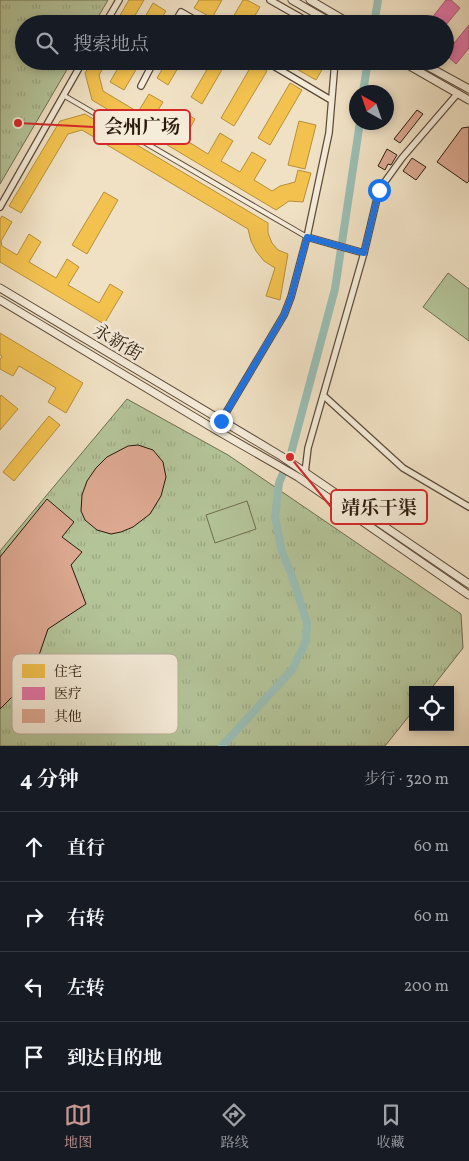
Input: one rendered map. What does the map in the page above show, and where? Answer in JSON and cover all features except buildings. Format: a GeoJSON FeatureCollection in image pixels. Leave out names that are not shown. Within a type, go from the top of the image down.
{"type":"FeatureCollection","features":[{"type":"Feature","properties":{"kind":"street"},"geometry":{"type":"LineString","coordinates":[[110,15],[119,0]]}},
{"type":"Feature","properties":{"kind":"street"},"geometry":{"type":"LineString","coordinates":[[270,0],[296,15]]}},
{"type":"Feature","properties":{"kind":"street"},"geometry":{"type":"LineString","coordinates":[[292,0],[318,15]]}},
{"type":"Feature","properties":{"kind":"street"},"geometry":{"type":"LineString","coordinates":[[310,0],[321,3],[338,15]]}},
{"type":"Feature","properties":{"kind":"street"},"geometry":{"type":"LineString","coordinates":[[0,207],[78,70]]}},
{"type":"Feature","properties":{"kind":"street"},"geometry":{"type":"LineString","coordinates":[[141,86],[149,70]]}},
{"type":"Feature","properties":{"kind":"street"},"geometry":{"type":"LineString","coordinates":[[280,70],[331,100]]}},
{"type":"Feature","properties":{"kind":"street"},"geometry":{"type":"LineString","coordinates":[[216,430],[284,315],[291,297],[307,237],[329,133],[334,70]]}},
{"type":"Feature","properties":{"kind":"street"},"geometry":{"type":"LineString","coordinates":[[417,70],[469,100]]}},
{"type":"Feature","properties":{"kind":"street"},"geometry":{"type":"LineString","coordinates":[[434,70],[469,89]]}},
{"type":"Feature","properties":{"kind":"street"},"geometry":{"type":"LineString","coordinates":[[301,473],[364,253],[379,190],[402,158],[458,93]]}},
{"type":"Feature","properties":{"kind":"street"},"geometry":{"type":"LineString","coordinates":[[63,95],[307,237],[364,253]]}},
{"type":"Feature","properties":{"kind":"street","name":"永新街"},"geometry":{"type":"LineString","coordinates":[[0,288],[281,456],[301,473]]}},
{"type":"Feature","properties":{"kind":"street","name":"永新街"},"geometry":{"type":"LineString","coordinates":[[0,300],[216,430],[275,463],[301,473]]}},
{"type":"Feature","properties":{"kind":"street"},"geometry":{"type":"LineString","coordinates":[[324,396],[403,468],[469,507]]}},
{"type":"Feature","properties":{"kind":"street"},"geometry":{"type":"LineString","coordinates":[[301,473],[469,584]]}},
{"type":"Feature","properties":{"kind":"street"},"geometry":{"type":"LineString","coordinates":[[301,473],[469,595]]}},
{"type":"Feature","properties":{"kind":"green space"},"geometry":{"type":"Polygon","coordinates":[[[0,0],[108,0],[99,15],[15,15],[15,70],[67,70],[0,184],[0,0]]]}},
{"type":"Feature","properties":{"kind":"green space"},"geometry":{"type":"Polygon","coordinates":[[[448,273],[469,289],[469,341],[423,307],[448,273]]]}},
{"type":"Feature","properties":{"kind":"green space"},"geometry":{"type":"Polygon","coordinates":[[[127,399],[228,455],[461,614],[463,648],[433,686],[409,686],[409,716],[385,746],[0,746],[0,551],[127,399]]]}},
{"type":"Feature","properties":{"kind":"green space"},"geometry":{"type":"Polygon","coordinates":[[[247,501],[256,529],[215,543],[206,515],[247,501]]]}},
{"type":"Feature","properties":{"kind":"waterway"},"geometry":{"type":"LineString","coordinates":[[376,15],[378,0]]}},
{"type":"Feature","properties":{"kind":"waterway"},"geometry":{"type":"LineString","coordinates":[[364,85],[367,70]]}},
{"type":"Feature","properties":{"kind":"waterway"},"geometry":{"type":"LineString","coordinates":[[222,746],[292,670],[306,641],[307,623],[291,573],[282,552],[275,517],[279,483],[290,457],[335,289],[359,130]]}},
{"type":"Feature","properties":{"kind":"place","name":"会州广场"},"geometry":{"type":"Point","coordinates":[18,123]}},
{"type":"Feature","properties":{"kind":"place","name":"靖乐干渠"},"geometry":{"type":"Point","coordinates":[290,457]}},
{"type":"Feature","properties":{"kind":"route"},"geometry":{"type":"LineString","coordinates":[[221,421],[284,315],[291,297],[307,237],[364,253],[379,190]]}}]}
